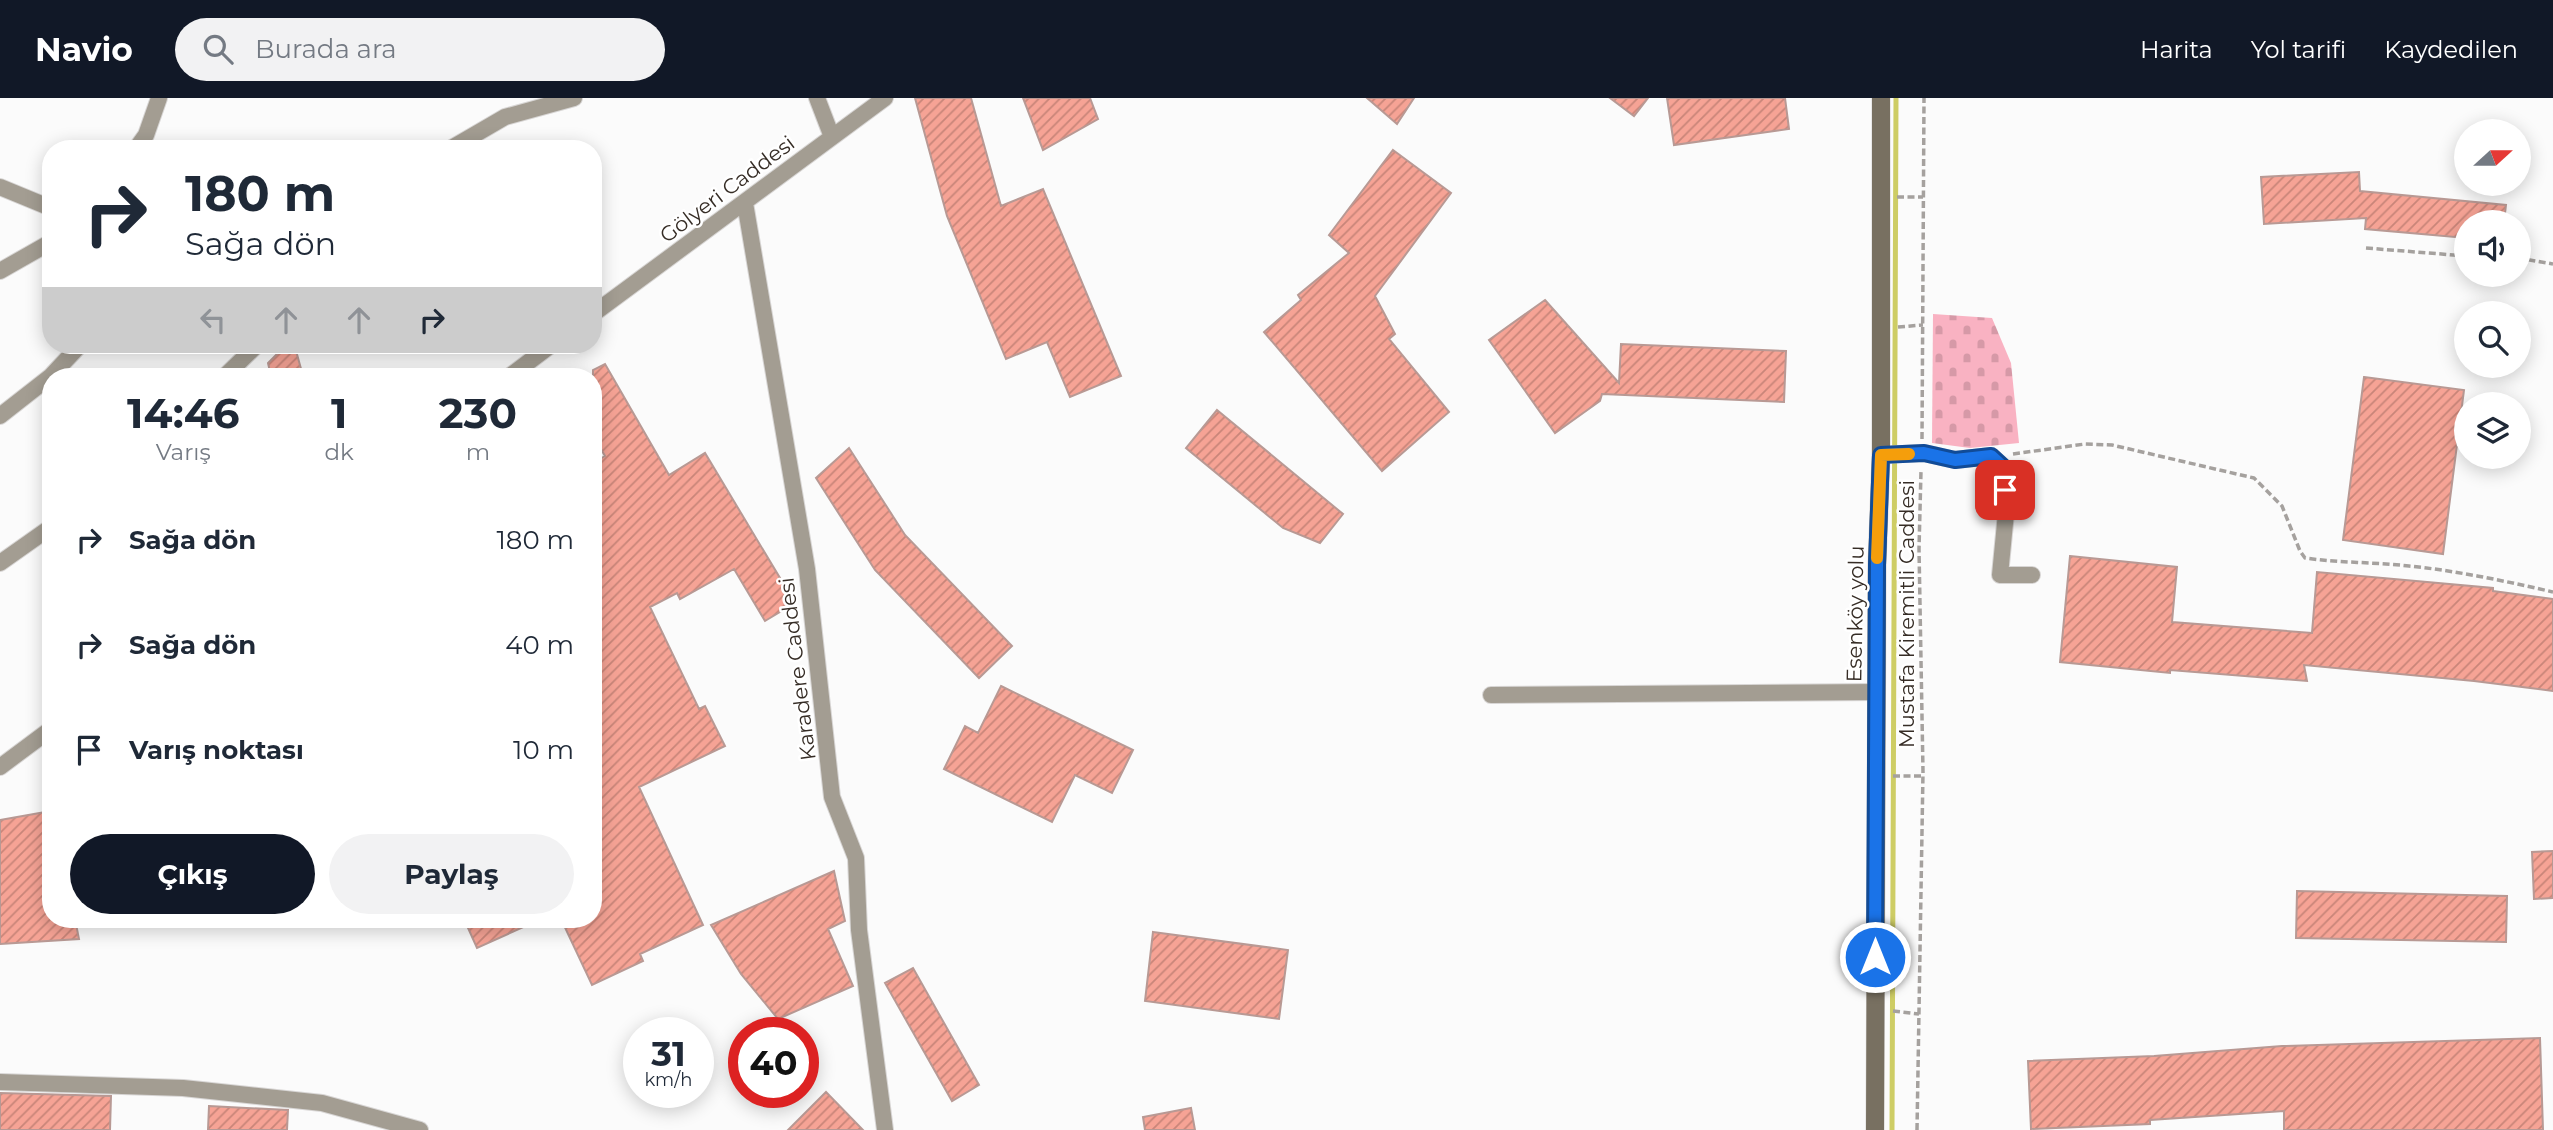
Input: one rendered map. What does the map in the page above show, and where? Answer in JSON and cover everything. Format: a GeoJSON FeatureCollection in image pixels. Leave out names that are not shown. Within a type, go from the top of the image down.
{"type":"FeatureCollection","features":[{"type":"Feature","properties":{"kind":"street"},"geometry":{"type":"LineString","coordinates":[[142,140],[159,98]]}},
{"type":"Feature","properties":{"kind":"street"},"geometry":{"type":"LineString","coordinates":[[465,140],[505,117],[574,98]]}},
{"type":"Feature","properties":{"kind":"street"},"geometry":{"type":"LineString","coordinates":[[817,98],[832,137]]}},
{"type":"Feature","properties":{"kind":"street","name":"Gölyeri Caddesi"},"geometry":{"type":"LineString","coordinates":[[602,307],[885,98]]}},
{"type":"Feature","properties":{"kind":"street","name":"Esenköy yolu"},"geometry":{"type":"LineString","coordinates":[[1875,1130],[1877,565],[1883,455],[1881,98]]}},
{"type":"Feature","properties":{"kind":"street"},"geometry":{"type":"LineString","coordinates":[[0,187],[42,204]]}},
{"type":"Feature","properties":{"kind":"street","name":"Karadere Caddesi"},"geometry":{"type":"LineString","coordinates":[[745,203],[807,569],[832,797],[856,858],[859,930],[885,1130]]}},
{"type":"Feature","properties":{"kind":"street"},"geometry":{"type":"LineString","coordinates":[[0,271],[42,247]]}},
{"type":"Feature","properties":{"kind":"street"},"geometry":{"type":"LineString","coordinates":[[58,368],[72,354]]}},
{"type":"Feature","properties":{"kind":"street"},"geometry":{"type":"LineString","coordinates":[[233,368],[248,354]]}},
{"type":"Feature","properties":{"kind":"street"},"geometry":{"type":"LineString","coordinates":[[521,368],[539,354]]}},
{"type":"Feature","properties":{"kind":"street"},"geometry":{"type":"LineString","coordinates":[[0,416],[42,383]]}},
{"type":"Feature","properties":{"kind":"street"},"geometry":{"type":"LineString","coordinates":[[1883,455],[1922,453],[1955,460],[1991,456],[2003,467],[2006,513],[2000,575],[2032,575]]}},
{"type":"Feature","properties":{"kind":"street"},"geometry":{"type":"LineString","coordinates":[[0,563],[42,533]]}},
{"type":"Feature","properties":{"kind":"street"},"geometry":{"type":"LineString","coordinates":[[1491,695],[1877,692]]}},
{"type":"Feature","properties":{"kind":"street"},"geometry":{"type":"LineString","coordinates":[[0,767],[42,736]]}},
{"type":"Feature","properties":{"kind":"street"},"geometry":{"type":"LineString","coordinates":[[0,1082],[183,1088],[322,1103],[420,1130]]}},
{"type":"Feature","properties":{"kind":"path","name":"Mustafa Kiremitli Caddesi"},"geometry":{"type":"LineString","coordinates":[[1917,1130],[1923,776],[1919,549],[1924,98]]}},
{"type":"Feature","properties":{"kind":"path"},"geometry":{"type":"LineString","coordinates":[[1904,197],[1923,197]]}},
{"type":"Feature","properties":{"kind":"path"},"geometry":{"type":"LineString","coordinates":[[2366,248],[2454,255]]}},
{"type":"Feature","properties":{"kind":"path"},"geometry":{"type":"LineString","coordinates":[[2531,260],[2553,264]]}},
{"type":"Feature","properties":{"kind":"path"},"geometry":{"type":"LineString","coordinates":[[1903,326],[1923,326]]}},
{"type":"Feature","properties":{"kind":"path"},"geometry":{"type":"LineString","coordinates":[[1991,456],[2085,444],[2112,445],[2218,468],[2254,478],[2282,506],[2305,558],[2337,563],[2405,565],[2482,576],[2553,592]]}},
{"type":"Feature","properties":{"kind":"path"},"geometry":{"type":"LineString","coordinates":[[1902,776],[1923,776]]}},
{"type":"Feature","properties":{"kind":"path"},"geometry":{"type":"LineString","coordinates":[[1901,1012],[1919,1014]]}},
{"type":"Feature","properties":{"kind":"green space"},"geometry":{"type":"Polygon","coordinates":[[[1933,314],[1992,318],[2011,363],[2019,443],[1970,448],[1932,443],[1933,314]]]}},
{"type":"Feature","properties":{"kind":"building"},"geometry":{"type":"Polygon","coordinates":[[[915,98],[971,98],[1001,206],[1043,189],[1121,376],[1070,397],[1047,342],[1006,359],[947,216],[915,98]]]}},
{"type":"Feature","properties":{"kind":"building"},"geometry":{"type":"Polygon","coordinates":[[[1023,98],[1090,98],[1098,119],[1043,150],[1023,98]]]}},
{"type":"Feature","properties":{"kind":"building"},"geometry":{"type":"Polygon","coordinates":[[[1367,98],[1414,98],[1397,124],[1367,98]]]}},
{"type":"Feature","properties":{"kind":"building"},"geometry":{"type":"Polygon","coordinates":[[[1610,98],[1648,98],[1634,116],[1610,98]]]}},
{"type":"Feature","properties":{"kind":"building"},"geometry":{"type":"Polygon","coordinates":[[[1667,98],[1785,98],[1789,129],[1674,145],[1667,98]]]}},
{"type":"Feature","properties":{"kind":"building"},"geometry":{"type":"Polygon","coordinates":[[[1393,150],[1451,193],[1375,296],[1395,334],[1389,339],[1449,412],[1382,471],[1264,332],[1301,300],[1298,295],[1349,253],[1329,235],[1393,150]]]}},
{"type":"Feature","properties":{"kind":"building"},"geometry":{"type":"Polygon","coordinates":[[[2359,172],[2360,191],[2506,205],[2505,210],[2454,210],[2454,237],[2365,229],[2366,218],[2264,224],[2261,177],[2359,172]]]}},
{"type":"Feature","properties":{"kind":"building"},"geometry":{"type":"Polygon","coordinates":[[[1545,300],[1619,383],[1621,344],[1786,351],[1784,402],[1602,394],[1600,401],[1555,433],[1489,340],[1545,300]]]}},
{"type":"Feature","properties":{"kind":"building"},"geometry":{"type":"Polygon","coordinates":[[[277,354],[297,354],[301,368],[269,368],[268,363],[277,354]]]}},
{"type":"Feature","properties":{"kind":"building"},"geometry":{"type":"Polygon","coordinates":[[[605,364],[669,475],[705,453],[795,603],[765,621],[734,569],[680,599],[677,593],[650,607],[699,709],[705,706],[725,746],[639,787],[703,925],[640,954],[643,961],[592,985],[565,928],[602,928],[602,458],[605,456],[602,451],[602,368],[597,368],[605,364]]]}},
{"type":"Feature","properties":{"kind":"building"},"geometry":{"type":"Polygon","coordinates":[[[2364,377],[2464,390],[2454,392],[2454,468],[2443,554],[2343,540],[2364,377]]]}},
{"type":"Feature","properties":{"kind":"building"},"geometry":{"type":"Polygon","coordinates":[[[1217,410],[1343,514],[1320,543],[1283,528],[1186,448],[1217,410]]]}},
{"type":"Feature","properties":{"kind":"building"},"geometry":{"type":"Polygon","coordinates":[[[849,448],[905,535],[1012,646],[979,678],[875,570],[816,478],[849,448]]]}},
{"type":"Feature","properties":{"kind":"building"},"geometry":{"type":"Polygon","coordinates":[[[2070,556],[2177,567],[2172,622],[2312,633],[2317,572],[2493,588],[2493,591],[2553,599],[2553,691],[2304,665],[2307,681],[2170,670],[2170,673],[2060,662],[2070,556]]]}},
{"type":"Feature","properties":{"kind":"building"},"geometry":{"type":"Polygon","coordinates":[[[1001,686],[1133,750],[1112,793],[1075,775],[1052,822],[944,769],[965,726],[978,733],[1001,686]]]}},
{"type":"Feature","properties":{"kind":"building"},"geometry":{"type":"Polygon","coordinates":[[[42,813],[42,928],[77,928],[79,939],[0,944],[0,820],[42,813]]]}},
{"type":"Feature","properties":{"kind":"building"},"geometry":{"type":"Polygon","coordinates":[[[2553,851],[2553,898],[2534,899],[2532,852],[2553,851]]]}},
{"type":"Feature","properties":{"kind":"building"},"geometry":{"type":"Polygon","coordinates":[[[834,871],[845,921],[828,929],[853,986],[783,1017],[776,1017],[741,974],[711,925],[834,871]]]}},
{"type":"Feature","properties":{"kind":"building"},"geometry":{"type":"Polygon","coordinates":[[[2297,891],[2507,896],[2506,942],[2296,938],[2297,891]]]}},
{"type":"Feature","properties":{"kind":"building"},"geometry":{"type":"Polygon","coordinates":[[[468,928],[521,928],[477,948],[468,928]]]}},
{"type":"Feature","properties":{"kind":"building"},"geometry":{"type":"Polygon","coordinates":[[[1153,932],[1288,950],[1279,1019],[1145,1001],[1153,932]]]}},
{"type":"Feature","properties":{"kind":"building"},"geometry":{"type":"Polygon","coordinates":[[[913,968],[979,1085],[952,1101],[885,983],[913,968]]]}},
{"type":"Feature","properties":{"kind":"building"},"geometry":{"type":"Polygon","coordinates":[[[2540,1038],[2543,1130],[2284,1130],[2284,1111],[2150,1120],[2150,1124],[2031,1129],[2028,1061],[2154,1056],[2282,1046],[2540,1038]]]}},
{"type":"Feature","properties":{"kind":"building"},"geometry":{"type":"Polygon","coordinates":[[[826,1092],[863,1130],[788,1130],[810,1108],[819,1108],[819,1099],[826,1092]]]}},
{"type":"Feature","properties":{"kind":"building"},"geometry":{"type":"Polygon","coordinates":[[[0,1093],[111,1096],[110,1130],[0,1130],[0,1093]]]}},
{"type":"Feature","properties":{"kind":"building"},"geometry":{"type":"Polygon","coordinates":[[[209,1106],[288,1110],[287,1130],[208,1130],[209,1106]]]}},
{"type":"Feature","properties":{"kind":"building"},"geometry":{"type":"Polygon","coordinates":[[[1191,1108],[1195,1130],[1145,1130],[1143,1117],[1191,1108]]]}},
{"type":"Feature","properties":{"kind":"waterway"},"geometry":{"type":"LineString","coordinates":[[1892,1130],[1896,98]]}},
{"type":"Feature","properties":{"kind":"slow traffic"},"geometry":{"type":"LineString","coordinates":[[1877,558],[1881,455],[1909,454]]}},
{"type":"Feature","properties":{"kind":"route"},"geometry":{"type":"LineString","coordinates":[[1875,957],[1877,565],[1881,455],[1924,453],[1955,460],[1991,456],[2003,467],[2005,490]]}}]}
